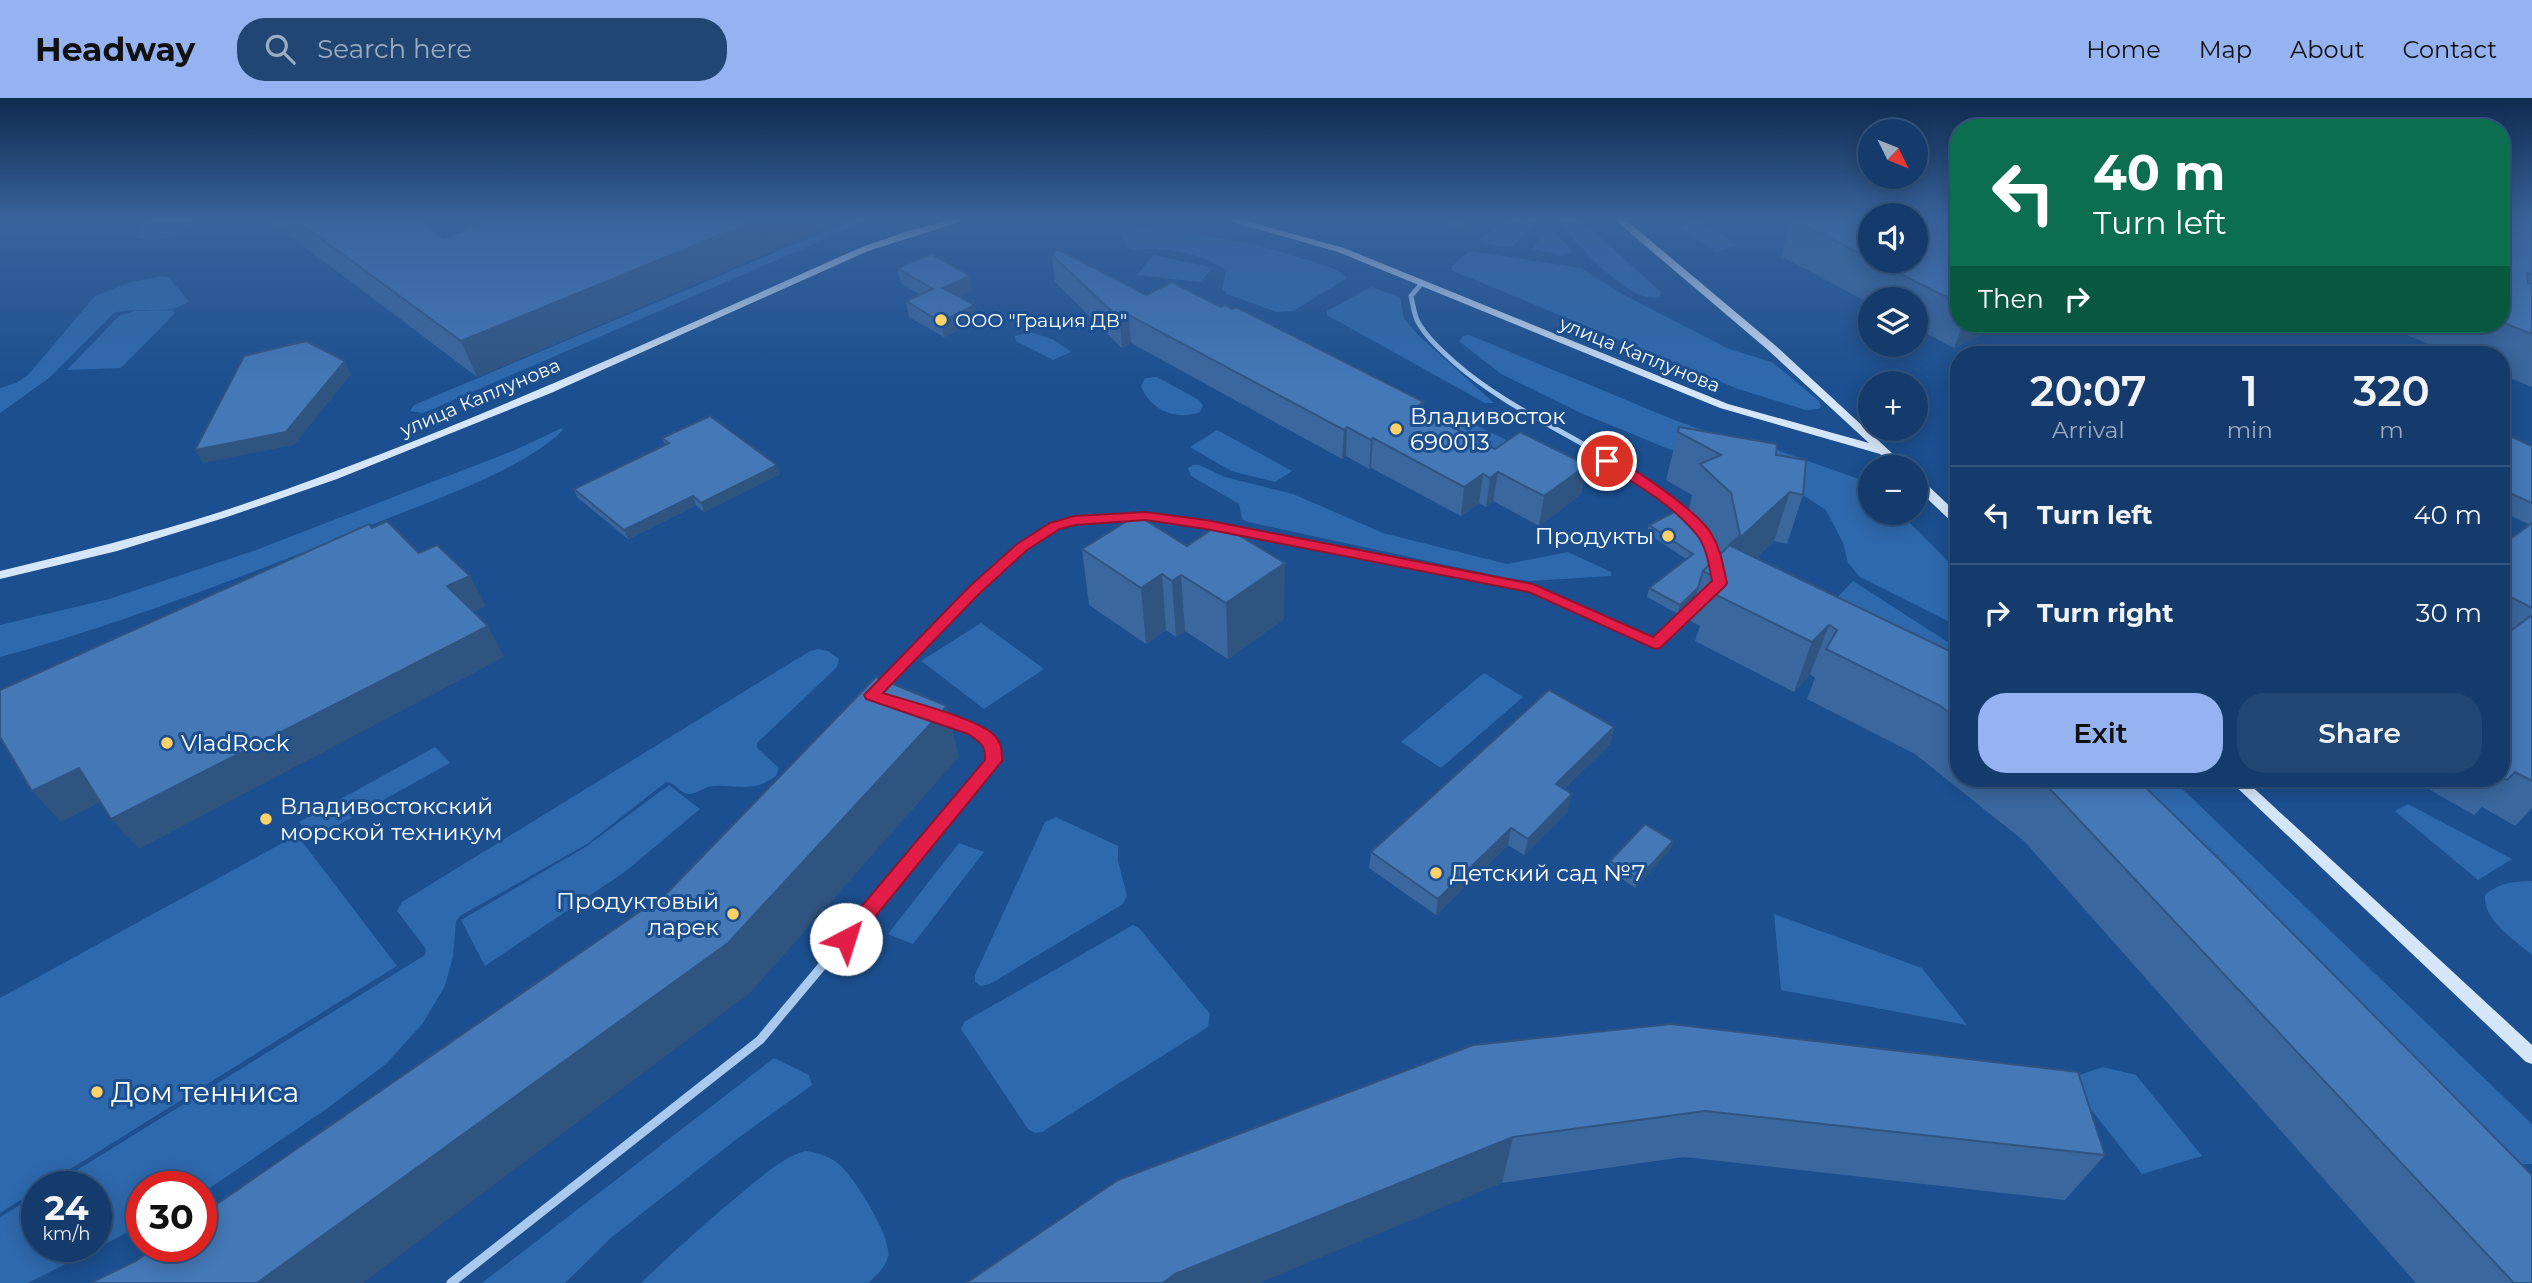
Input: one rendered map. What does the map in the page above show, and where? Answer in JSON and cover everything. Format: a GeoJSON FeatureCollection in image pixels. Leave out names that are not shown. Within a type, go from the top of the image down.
{"type":"FeatureCollection","features":[{"type":"Feature","properties":{"kind":"street","name":"улица Каплунова"},"geometry":{"type":"LineString","coordinates":[[0,575],[135,542],[238,511],[505,407],[805,275]]}},
{"type":"Feature","properties":{"kind":"street","name":"улица Каплунова"},"geometry":{"type":"LineString","coordinates":[[1402,275],[1724,406],[1883,451]]}},
{"type":"Feature","properties":{"kind":"street"},"geometry":{"type":"LineString","coordinates":[[1686,275],[1772,348],[1888,455]]}},
{"type":"Feature","properties":{"kind":"street"},"geometry":{"type":"LineString","coordinates":[[1422,283],[1411,296],[1415,319],[1448,356],[1525,415],[1650,486],[1705,535],[1711,544],[1720,581]]}},
{"type":"Feature","properties":{"kind":"street"},"geometry":{"type":"LineString","coordinates":[[1928,492],[1950,513]]}},
{"type":"Feature","properties":{"kind":"street"},"geometry":{"type":"LineString","coordinates":[[872,695],[944,620],[1022,547],[1055,526],[1084,519],[1146,516],[1206,525],[1533,588],[1655,644],[1703,598]]}},
{"type":"Feature","properties":{"kind":"street"},"geometry":{"type":"LineString","coordinates":[[451,1283],[760,1040],[994,761],[994,749],[989,740],[974,730],[935,716]]}},
{"type":"Feature","properties":{"kind":"street"},"geometry":{"type":"LineString","coordinates":[[2244,787],[2532,1056]]}},
{"type":"Feature","properties":{"kind":"shaded area"},"geometry":{"type":"Polygon","coordinates":[[[721,275],[741,275],[433,409],[422,413],[410,411],[414,405],[721,275]]]}},
{"type":"Feature","properties":{"kind":"shaded area"},"geometry":{"type":"Polygon","coordinates":[[[1140,275],[1206,275],[1200,282],[1140,275]]]}},
{"type":"Feature","properties":{"kind":"shaded area"},"geometry":{"type":"Polygon","coordinates":[[[1225,275],[1343,275],[1347,278],[1293,311],[1277,312],[1227,294],[1222,288],[1225,275]]]}},
{"type":"Feature","properties":{"kind":"shaded area"},"geometry":{"type":"Polygon","coordinates":[[[1464,275],[1593,275],[1626,296],[1729,349],[1772,362],[1819,401],[1821,406],[1819,409],[1806,410],[1738,389],[1464,275]]]}},
{"type":"Feature","properties":{"kind":"shaded area"},"geometry":{"type":"Polygon","coordinates":[[[1611,275],[1642,275],[1661,292],[1660,297],[1647,297],[1611,275]]]}},
{"type":"Feature","properties":{"kind":"shaded area"},"geometry":{"type":"Polygon","coordinates":[[[168,277],[189,301],[172,309],[114,313],[49,378],[0,413],[0,388],[16,383],[28,375],[95,296],[131,282],[168,277]]]}},
{"type":"Feature","properties":{"kind":"shaded area"},"geometry":{"type":"Polygon","coordinates":[[[1371,287],[1400,297],[1404,319],[1419,336],[1494,403],[1485,403],[1327,315],[1327,311],[1371,287]]]}},
{"type":"Feature","properties":{"kind":"shaded area"},"geometry":{"type":"Polygon","coordinates":[[[171,310],[175,313],[121,368],[67,370],[120,315],[136,311],[171,310]]]}},
{"type":"Feature","properties":{"kind":"shaded area"},"geometry":{"type":"Polygon","coordinates":[[[1030,332],[1054,340],[1071,352],[1053,360],[1016,341],[1015,336],[1030,332]]]}},
{"type":"Feature","properties":{"kind":"shaded area"},"geometry":{"type":"Polygon","coordinates":[[[1469,335],[1672,419],[1713,434],[1772,448],[1858,479],[1858,525],[1912,525],[1950,563],[1950,622],[1860,577],[1848,563],[1843,543],[1826,510],[1801,494],[1666,448],[1581,413],[1501,374],[1459,341],[1463,336],[1469,335]]]}},
{"type":"Feature","properties":{"kind":"shaded area"},"geometry":{"type":"Polygon","coordinates":[[[1157,377],[1199,400],[1203,406],[1200,412],[1173,414],[1157,407],[1141,386],[1145,378],[1157,377]]]}},
{"type":"Feature","properties":{"kind":"shaded area"},"geometry":{"type":"Polygon","coordinates":[[[1467,421],[1515,444],[1494,467],[1437,437],[1460,422],[1467,421]]]}},
{"type":"Feature","properties":{"kind":"shaded area"},"geometry":{"type":"Polygon","coordinates":[[[562,428],[563,430],[546,444],[526,457],[457,491],[197,593],[50,643],[0,657],[0,625],[109,599],[256,550],[515,450],[562,428]]]}},
{"type":"Feature","properties":{"kind":"shaded area"},"geometry":{"type":"Polygon","coordinates":[[[1217,430],[1292,471],[1275,482],[1231,471],[1190,447],[1217,430]]]}},
{"type":"Feature","properties":{"kind":"shaded area"},"geometry":{"type":"Polygon","coordinates":[[[1199,465],[1225,477],[1293,494],[1383,533],[1507,564],[1568,552],[1611,572],[1611,576],[1530,581],[1502,577],[1248,522],[1242,519],[1239,504],[1191,476],[1188,468],[1199,465]]]}},
{"type":"Feature","properties":{"kind":"shaded area"},"geometry":{"type":"Polygon","coordinates":[[[1853,581],[1950,643],[1950,656],[1941,667],[1825,610],[1853,581]]]}},
{"type":"Feature","properties":{"kind":"shaded area"},"geometry":{"type":"Polygon","coordinates":[[[981,623],[1044,669],[984,709],[921,661],[981,623]]]}},
{"type":"Feature","properties":{"kind":"shaded area"},"geometry":{"type":"Polygon","coordinates":[[[810,651],[828,651],[839,659],[837,667],[757,743],[757,748],[779,768],[776,776],[752,787],[712,786],[690,794],[666,782],[587,844],[460,916],[456,921],[453,956],[445,986],[423,1023],[387,1063],[325,1110],[217,1183],[217,1171],[126,1171],[126,1233],[112,1240],[112,1171],[75,1171],[425,955],[426,949],[397,911],[402,902],[810,651]]]}},
{"type":"Feature","properties":{"kind":"shaded area"},"geometry":{"type":"Polygon","coordinates":[[[1484,673],[1523,697],[1441,768],[1401,742],[1484,673]]]}},
{"type":"Feature","properties":{"kind":"shaded area"},"geometry":{"type":"Polygon","coordinates":[[[435,747],[450,763],[313,839],[299,822],[435,747]]]}},
{"type":"Feature","properties":{"kind":"shaded area"},"geometry":{"type":"Polygon","coordinates":[[[669,785],[700,809],[626,871],[485,966],[461,920],[587,846],[669,785]]]}},
{"type":"Feature","properties":{"kind":"shaded area"},"geometry":{"type":"Polygon","coordinates":[[[2135,787],[2180,787],[2532,1124],[2532,1164],[2517,1164],[2135,787]]]}},
{"type":"Feature","properties":{"kind":"shaded area"},"geometry":{"type":"Polygon","coordinates":[[[2408,804],[2512,859],[2478,880],[2395,811],[2408,804]]]}},
{"type":"Feature","properties":{"kind":"shaded area"},"geometry":{"type":"Polygon","coordinates":[[[1056,817],[1118,846],[1118,861],[1127,896],[1123,904],[990,984],[981,986],[975,982],[975,975],[1045,822],[1056,817]]]}},
{"type":"Feature","properties":{"kind":"shaded area","name":"Дом тенниса"},"geometry":{"type":"Polygon","coordinates":[[[297,835],[397,966],[67,1171],[21,1171],[21,1200],[0,1213],[0,998],[297,835]]]}},
{"type":"Feature","properties":{"kind":"shaded area"},"geometry":{"type":"Polygon","coordinates":[[[959,843],[984,852],[913,944],[888,934],[959,843]]]}},
{"type":"Feature","properties":{"kind":"shaded area"},"geometry":{"type":"Polygon","coordinates":[[[2532,881],[2532,955],[2494,921],[2489,913],[2485,895],[2501,885],[2532,881]]]}},
{"type":"Feature","properties":{"kind":"shaded area"},"geometry":{"type":"Polygon","coordinates":[[[1774,914],[1922,968],[1967,1025],[1781,990],[1774,914]]]}},
{"type":"Feature","properties":{"kind":"shaded area"},"geometry":{"type":"Polygon","coordinates":[[[1133,925],[1139,928],[1210,1014],[1208,1027],[1042,1132],[1035,1133],[1028,1129],[961,1029],[964,1022],[1133,925]]]}},
{"type":"Feature","properties":{"kind":"shaded area"},"geometry":{"type":"Polygon","coordinates":[[[774,1058],[809,1075],[812,1085],[738,1138],[613,1236],[565,1283],[482,1283],[774,1058]]]}},
{"type":"Feature","properties":{"kind":"shaded area"},"geometry":{"type":"Polygon","coordinates":[[[2103,1067],[2136,1075],[2202,1156],[2142,1174],[2067,1079],[2103,1067]]]}},
{"type":"Feature","properties":{"kind":"shaded area"},"geometry":{"type":"Polygon","coordinates":[[[805,1151],[824,1155],[840,1165],[863,1195],[879,1223],[885,1236],[888,1257],[877,1275],[868,1283],[641,1283],[762,1176],[778,1164],[805,1151]]]}},
{"type":"Feature","properties":{"kind":"shaded area"},"geometry":{"type":"Polygon","coordinates":[[[21,1205],[21,1262],[69,1262],[28,1283],[0,1283],[0,1217],[21,1205]]]}},
{"type":"Feature","properties":{"kind":"building"},"geometry":{"type":"Polygon","coordinates":[[[371,275],[621,275],[461,341],[371,275]]]}},
{"type":"Feature","properties":{"kind":"building"},"geometry":{"type":"Polygon","coordinates":[[[910,275],[969,275],[943,288],[975,305],[941,322],[906,301],[933,289],[910,275]]]}},
{"type":"Feature","properties":{"kind":"building"},"geometry":{"type":"Polygon","coordinates":[[[1074,275],[1108,275],[1146,295],[1172,282],[1221,307],[1236,307],[1424,402],[1415,408],[1495,449],[1520,432],[1587,465],[1544,496],[1498,472],[1490,478],[1483,474],[1464,487],[1373,438],[1371,440],[1347,427],[1344,430],[1129,315],[1120,319],[1074,275]]]}},
{"type":"Feature","properties":{"kind":"building"},"geometry":{"type":"Polygon","coordinates":[[[1903,275],[1950,275],[1950,299],[1903,275]]]}},
{"type":"Feature","properties":{"kind":"building"},"geometry":{"type":"Polygon","coordinates":[[[2510,275],[2527,275],[2528,283],[2532,284],[2532,334],[2510,325],[2510,275]]]}},
{"type":"Feature","properties":{"kind":"building"},"geometry":{"type":"Polygon","coordinates":[[[306,341],[345,361],[286,432],[195,450],[244,356],[306,341]]]}},
{"type":"Feature","properties":{"kind":"building"},"geometry":{"type":"Polygon","coordinates":[[[710,416],[777,465],[701,503],[693,496],[624,530],[574,489],[669,443],[662,438],[710,416]]]}},
{"type":"Feature","properties":{"kind":"building"},"geometry":{"type":"Polygon","coordinates":[[[1679,427],[1777,444],[1776,455],[1806,460],[1803,495],[1790,492],[1731,546],[1950,651],[1950,713],[1939,705],[1826,649],[1837,630],[1829,625],[1812,642],[1710,592],[1722,581],[1703,571],[1740,535],[1731,493],[1700,464],[1721,455],[1678,432],[1679,427]]]}},
{"type":"Feature","properties":{"kind":"building"},"geometry":{"type":"Polygon","coordinates":[[[2510,436],[2532,446],[2532,503],[2510,493],[2510,436]]]}},
{"type":"Feature","properties":{"kind":"building"},"geometry":{"type":"Polygon","coordinates":[[[1678,510],[1708,538],[1713,561],[1703,571],[1698,588],[1680,605],[1649,588],[1693,554],[1649,525],[1678,510]]]}},
{"type":"Feature","properties":{"kind":"building"},"geometry":{"type":"Polygon","coordinates":[[[1137,515],[1187,546],[1220,524],[1285,563],[1226,603],[1181,575],[1172,581],[1162,574],[1141,588],[1082,549],[1137,515]]]}},
{"type":"Feature","properties":{"kind":"building"},"geometry":{"type":"Polygon","coordinates":[[[387,521],[419,553],[437,545],[470,576],[447,586],[488,626],[111,819],[79,768],[32,791],[0,737],[0,690],[369,524],[372,528],[387,521]]]}},
{"type":"Feature","properties":{"kind":"building"},"geometry":{"type":"Polygon","coordinates":[[[2532,523],[2532,608],[2510,597],[2510,539],[2532,523]]]}},
{"type":"Feature","properties":{"kind":"building"},"geometry":{"type":"Polygon","coordinates":[[[2532,615],[2532,781],[2515,772],[2510,777],[2510,631],[2532,615]]]}},
{"type":"Feature","properties":{"kind":"building"},"geometry":{"type":"Polygon","coordinates":[[[876,677],[947,706],[728,943],[257,1283],[90,1283],[134,1262],[217,1262],[217,1204],[668,892],[876,677]]]}},
{"type":"Feature","properties":{"kind":"building"},"geometry":{"type":"Polygon","coordinates":[[[1549,690],[1614,727],[1556,784],[1572,794],[1528,839],[1511,828],[1438,899],[1371,852],[1549,690]]]}},
{"type":"Feature","properties":{"kind":"building"},"geometry":{"type":"Polygon","coordinates":[[[2046,787],[2145,787],[2532,1175],[2532,1283],[2514,1283],[2046,787]]]}},
{"type":"Feature","properties":{"kind":"building"},"geometry":{"type":"Polygon","coordinates":[[[1645,824],[1673,841],[1638,879],[1610,861],[1645,824]]]}},
{"type":"Feature","properties":{"kind":"building"},"geometry":{"type":"Polygon","coordinates":[[[1671,1024],[2078,1072],[2105,1155],[1705,1111],[1513,1137],[1175,1274],[1163,1283],[966,1283],[1118,1180],[1473,1045],[1671,1024]]]}},
{"type":"Feature","properties":{"kind":"place","name":"ООО \"Грация ДВ\""},"geometry":{"type":"Point","coordinates":[941,320]}},
{"type":"Feature","properties":{"kind":"place","name":"Владивосток 690013"},"geometry":{"type":"Point","coordinates":[1396,429]}},
{"type":"Feature","properties":{"kind":"place","name":"Продукты"},"geometry":{"type":"Point","coordinates":[1668,536]}},
{"type":"Feature","properties":{"kind":"place","name":"VladRock"},"geometry":{"type":"Point","coordinates":[167,743]}},
{"type":"Feature","properties":{"kind":"place","name":"Владивостокский морской техникум"},"geometry":{"type":"Point","coordinates":[266,819]}},
{"type":"Feature","properties":{"kind":"place","name":"Детский сад №7"},"geometry":{"type":"Point","coordinates":[1436,873]}},
{"type":"Feature","properties":{"kind":"place","name":"Продуктовый ларек"},"geometry":{"type":"Point","coordinates":[733,914]}},
{"type":"Feature","properties":{"kind":"place","name":"Дом тенниса"},"geometry":{"type":"Point","coordinates":[97,1092]}},
{"type":"Feature","properties":{"kind":"route"},"geometry":{"type":"LineString","coordinates":[[846,939],[994,761],[994,749],[989,740],[974,730],[872,695],[989,576],[1022,547],[1055,526],[1095,518],[1146,516],[1206,525],[1533,588],[1655,644],[1719,583],[1711,544],[1690,520],[1650,486],[1607,461]]}}]}
